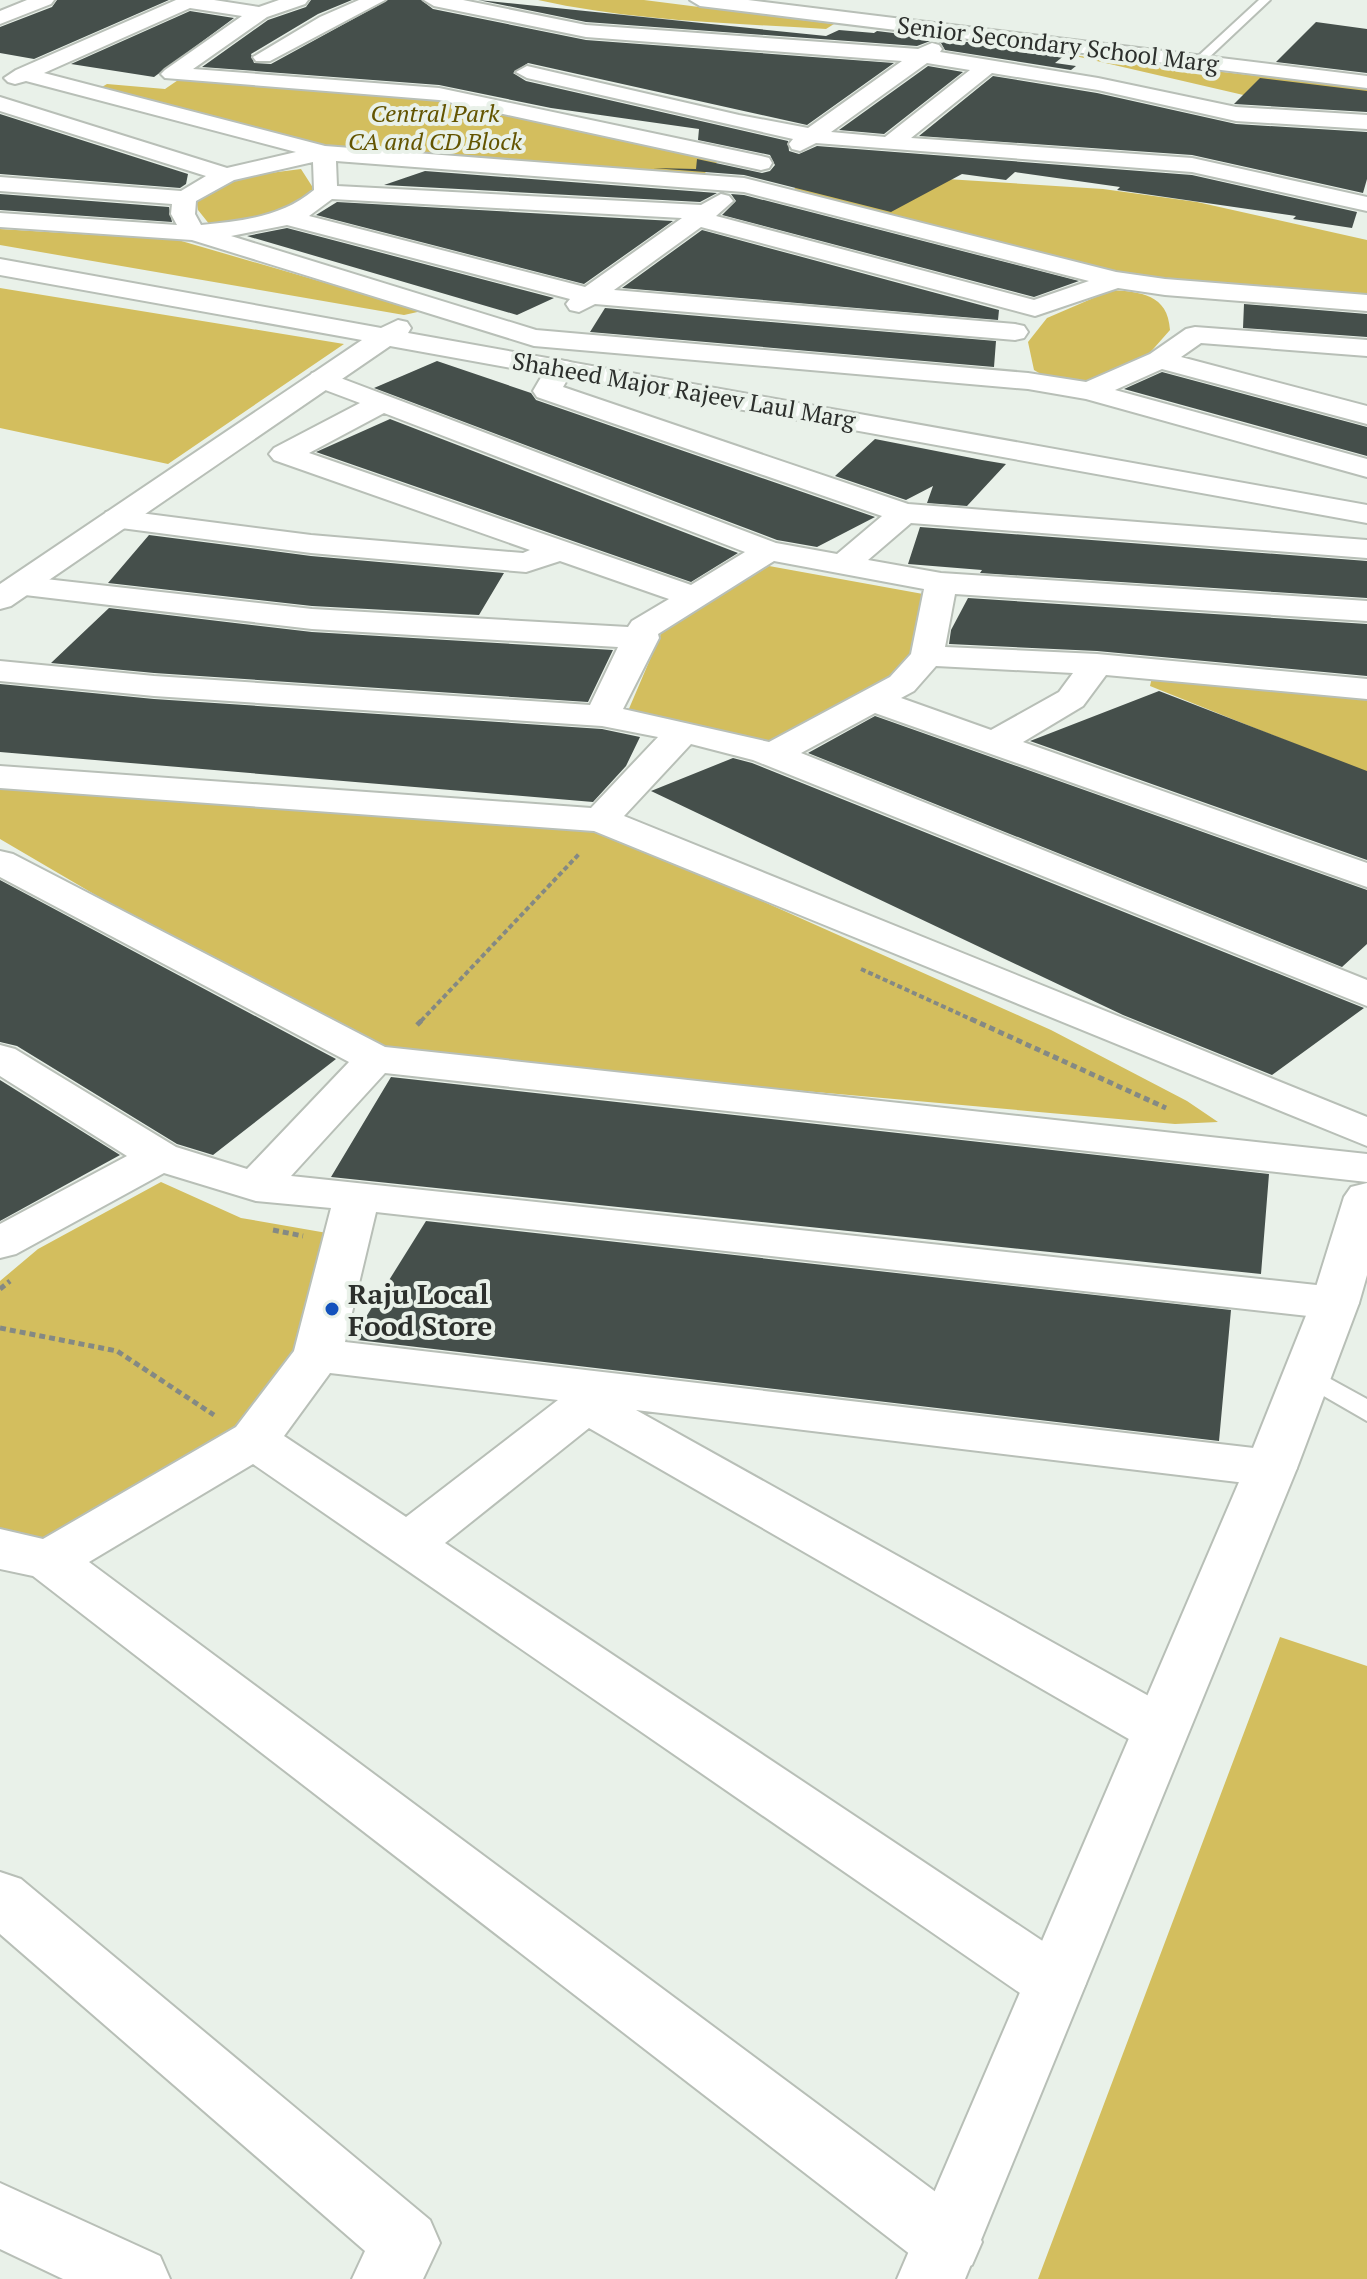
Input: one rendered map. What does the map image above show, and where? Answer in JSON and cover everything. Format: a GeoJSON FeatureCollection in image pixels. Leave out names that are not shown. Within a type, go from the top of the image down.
{"type":"FeatureCollection","features":[{"type":"Feature","properties":{"kind":"street"},"geometry":{"type":"LineString","coordinates":[[0,18],[44,0]]}},
{"type":"Feature","properties":{"kind":"street"},"geometry":{"type":"LineString","coordinates":[[298,0],[260,13],[172,74],[439,94],[771,165]]}},
{"type":"Feature","properties":{"kind":"street"},"geometry":{"type":"LineString","coordinates":[[434,0],[586,31],[924,56],[1098,84],[1236,114],[1367,122]]}},
{"type":"Feature","properties":{"kind":"street","name":"Senior Secondary School Marg"},"geometry":{"type":"LineString","coordinates":[[700,0],[1367,82]]}},
{"type":"Feature","properties":{"kind":"street"},"geometry":{"type":"LineString","coordinates":[[0,86],[190,1],[260,13]]}},
{"type":"Feature","properties":{"kind":"street"},"geometry":{"type":"LineString","coordinates":[[248,56],[327,21],[372,8]]}},
{"type":"Feature","properties":{"kind":"street"},"geometry":{"type":"LineString","coordinates":[[615,16],[586,31],[527,72],[812,136],[1192,165],[1367,204]]}},
{"type":"Feature","properties":{"kind":"street"},"geometry":{"type":"LineString","coordinates":[[521,347],[955,31]]}},
{"type":"Feature","properties":{"kind":"street"},"geometry":{"type":"LineString","coordinates":[[203,53],[307,60]]}},
{"type":"Feature","properties":{"kind":"street"},"geometry":{"type":"LineString","coordinates":[[890,144],[988,66]]}},
{"type":"Feature","properties":{"kind":"street"},"geometry":{"type":"LineString","coordinates":[[23,74],[324,153],[744,185],[1116,280],[1165,287],[1367,303]]}},
{"type":"Feature","properties":{"kind":"street"},"geometry":{"type":"LineString","coordinates":[[0,104],[226,175]]}},
{"type":"Feature","properties":{"kind":"street"},"geometry":{"type":"LineString","coordinates":[[1192,165],[1236,114]]}},
{"type":"Feature","properties":{"kind":"street"},"geometry":{"type":"LineString","coordinates":[[0,184],[185,198],[226,175],[324,153]]}},
{"type":"Feature","properties":{"kind":"street"},"geometry":{"type":"LineString","coordinates":[[0,220],[194,233],[288,218],[312,206],[326,192],[324,153]]}},
{"type":"Feature","properties":{"kind":"street"},"geometry":{"type":"LineString","coordinates":[[326,192],[701,215],[1035,308]]}},
{"type":"Feature","properties":{"kind":"street"},"geometry":{"type":"LineString","coordinates":[[185,198],[183,214],[194,233],[521,347],[1028,381],[1089,391],[1367,468]]}},
{"type":"Feature","properties":{"kind":"street"},"geometry":{"type":"LineString","coordinates":[[288,218],[589,296],[1015,332]]}},
{"type":"Feature","properties":{"kind":"street","name":"Shaheed Major Rajeev Laul Marg"},"geometry":{"type":"LineString","coordinates":[[0,251],[394,330]]}},
{"type":"Feature","properties":{"kind":"street","name":"Shaheed Major Rajeev Laul Marg"},"geometry":{"type":"LineString","coordinates":[[0,267],[394,330],[521,347],[1367,493]]}},
{"type":"Feature","properties":{"kind":"street"},"geometry":{"type":"LineString","coordinates":[[1015,332],[1035,308],[1116,280]]}},
{"type":"Feature","properties":{"kind":"street"},"geometry":{"type":"LineString","coordinates":[[1165,287],[1195,335]]}},
{"type":"Feature","properties":{"kind":"street"},"geometry":{"type":"LineString","coordinates":[[9,592],[394,330]]}},
{"type":"Feature","properties":{"kind":"street"},"geometry":{"type":"LineString","coordinates":[[1015,332],[1028,381]]}},
{"type":"Feature","properties":{"kind":"street"},"geometry":{"type":"LineString","coordinates":[[1089,391],[1160,360],[1195,335],[1367,348]]}},
{"type":"Feature","properties":{"kind":"street","name":"Shaheed Major Rajeev Laul Marg"},"geometry":{"type":"LineString","coordinates":[[521,347],[560,368],[1367,514]]}},
{"type":"Feature","properties":{"kind":"street"},"geometry":{"type":"LineString","coordinates":[[1160,360],[1367,415]]}},
{"type":"Feature","properties":{"kind":"street"},"geometry":{"type":"LineString","coordinates":[[560,368],[547,391],[904,513],[1367,549]]}},
{"type":"Feature","properties":{"kind":"street"},"geometry":{"type":"LineString","coordinates":[[322,379],[380,404],[769,551],[941,583],[1367,611]]}},
{"type":"Feature","properties":{"kind":"street"},"geometry":{"type":"LineString","coordinates":[[380,404],[284,454],[694,597]]}},
{"type":"Feature","properties":{"kind":"street"},"geometry":{"type":"LineString","coordinates":[[843,565],[904,513]]}},
{"type":"Feature","properties":{"kind":"street"},"geometry":{"type":"LineString","coordinates":[[117,519],[311,544],[526,563],[559,551]]}},
{"type":"Feature","properties":{"kind":"street"},"geometry":{"type":"LineString","coordinates":[[602,716],[642,638],[644,628],[769,551]]}},
{"type":"Feature","properties":{"kind":"street"},"geometry":{"type":"LineString","coordinates":[[475,628],[526,563]]}},
{"type":"Feature","properties":{"kind":"street"},"geometry":{"type":"LineString","coordinates":[[772,755],[902,684],[927,656],[941,583]]}},
{"type":"Feature","properties":{"kind":"street"},"geometry":{"type":"LineString","coordinates":[[9,592],[312,619],[642,638]]}},
{"type":"Feature","properties":{"kind":"street"},"geometry":{"type":"LineString","coordinates":[[927,656],[1097,664],[1367,689]]}},
{"type":"Feature","properties":{"kind":"street"},"geometry":{"type":"LineString","coordinates":[[993,742],[1022,729],[1071,699],[1097,664]]}},
{"type":"Feature","properties":{"kind":"street"},"geometry":{"type":"LineString","coordinates":[[0,671],[154,686],[602,716],[683,731],[772,755],[1367,994]]}},
{"type":"Feature","properties":{"kind":"street"},"geometry":{"type":"LineString","coordinates":[[873,700],[1367,876]]}},
{"type":"Feature","properties":{"kind":"street"},"geometry":{"type":"LineString","coordinates":[[600,820],[683,731]]}},
{"type":"Feature","properties":{"kind":"street"},"geometry":{"type":"LineString","coordinates":[[0,777],[600,820],[1367,1133]]}},
{"type":"Feature","properties":{"kind":"street"},"geometry":{"type":"LineString","coordinates":[[0,862],[391,1047],[1367,1168]]}},
{"type":"Feature","properties":{"kind":"street"},"geometry":{"type":"LineString","coordinates":[[261,1208],[391,1047]]}},
{"type":"Feature","properties":{"kind":"street"},"geometry":{"type":"LineString","coordinates":[[0,1058],[160,1157],[261,1208],[357,1196],[1335,1303]]}},
{"type":"Feature","properties":{"kind":"street"},"geometry":{"type":"LineString","coordinates":[[6,1261],[160,1157]]}},
{"type":"Feature","properties":{"kind":"street"},"geometry":{"type":"LineString","coordinates":[[357,1196],[317,1355],[237,1429],[25,1554],[940,2260],[1271,1468],[1335,1303],[1367,1197]]}},
{"type":"Feature","properties":{"kind":"street"},"geometry":{"type":"LineString","coordinates":[[317,1355],[596,1396],[1271,1468]]}},
{"type":"Feature","properties":{"kind":"street"},"geometry":{"type":"LineString","coordinates":[[408,1544],[596,1396]]}},
{"type":"Feature","properties":{"kind":"street"},"geometry":{"type":"LineString","coordinates":[[596,1396],[1161,1730]]}},
{"type":"Feature","properties":{"kind":"street"},"geometry":{"type":"LineString","coordinates":[[237,1429],[1055,1983]]}},
{"type":"Feature","properties":{"kind":"street"},"geometry":{"type":"LineString","coordinates":[[0,1897],[406,2243],[386,2279]]}},
{"type":"Feature","properties":{"kind":"street"},"geometry":{"type":"LineString","coordinates":[[0,2215],[136,2279]]}},
{"type":"Feature","properties":{"kind":"lane"},"geometry":{"type":"LineString","coordinates":[[1199,61],[1265,0]]}},
{"type":"Feature","properties":{"kind":"lane"},"geometry":{"type":"LineString","coordinates":[[1305,1374],[1367,1412]]}},
{"type":"Feature","properties":{"kind":"path"},"geometry":{"type":"LineString","coordinates":[[391,1047],[478,964],[586,846],[571,845]]}},
{"type":"Feature","properties":{"kind":"path"},"geometry":{"type":"LineString","coordinates":[[851,965],[1167,1106],[1165,1116]]}},
{"type":"Feature","properties":{"kind":"path"},"geometry":{"type":"LineString","coordinates":[[261,1208],[305,1236]]}},
{"type":"Feature","properties":{"kind":"path"},"geometry":{"type":"LineString","coordinates":[[0,1289],[6,1261]]}},
{"type":"Feature","properties":{"kind":"path"},"geometry":{"type":"LineString","coordinates":[[0,1328],[117,1351],[237,1429]]}},
{"type":"Feature","properties":{"kind":"green space"},"geometry":{"type":"Polygon","coordinates":[[[538,0],[644,0],[834,24],[826,29],[681,20],[609,13],[538,0]]]}},
{"type":"Feature","properties":{"kind":"green space"},"geometry":{"type":"Polygon","coordinates":[[[1071,55],[1367,88],[1367,104],[1252,97],[1071,55]]]}},
{"type":"Feature","properties":{"kind":"green space","name":"Central Park CA and CD Block"},"geometry":{"type":"Polygon","coordinates":[[[184,76],[438,92],[723,157],[697,180],[321,154],[95,91],[107,84],[165,89],[184,76]]]}},
{"type":"Feature","properties":{"kind":"green space"},"geometry":{"type":"Polygon","coordinates":[[[301,169],[317,194],[283,214],[210,225],[198,210],[196,199],[238,177],[301,169]]]}},
{"type":"Feature","properties":{"kind":"green space"},"geometry":{"type":"Polygon","coordinates":[[[819,171],[1103,189],[1197,202],[1367,240],[1367,299],[1161,281],[1109,272],[794,189],[819,171]]]}},
{"type":"Feature","properties":{"kind":"green space"},"geometry":{"type":"Polygon","coordinates":[[[0,229],[178,240],[422,311],[404,315],[0,245],[0,229]]]}},
{"type":"Feature","properties":{"kind":"green space"},"geometry":{"type":"Polygon","coordinates":[[[0,288],[344,344],[168,464],[0,428],[0,288]]]}},
{"type":"Feature","properties":{"kind":"green space"},"geometry":{"type":"Polygon","coordinates":[[[1112,290],[1151,297],[1164,309],[1168,318],[1170,330],[1132,373],[1097,381],[1054,382],[1034,370],[1028,342],[1047,318],[1112,290]]]}},
{"type":"Feature","properties":{"kind":"green space"},"geometry":{"type":"Polygon","coordinates":[[[769,566],[923,594],[912,653],[890,683],[769,743],[628,711],[663,629],[769,566]]]}},
{"type":"Feature","properties":{"kind":"green space"},"geometry":{"type":"Polygon","coordinates":[[[1153,673],[1367,696],[1367,773],[1150,686],[1153,673]]]}},
{"type":"Feature","properties":{"kind":"green space"},"geometry":{"type":"Polygon","coordinates":[[[0,787],[601,829],[1051,1030],[1187,1101],[1218,1122],[1175,1124],[386,1054],[203,958],[0,839],[0,787]]]}},
{"type":"Feature","properties":{"kind":"green space"},"geometry":{"type":"Polygon","coordinates":[[[161,1182],[241,1218],[327,1233],[294,1350],[240,1428],[48,1542],[0,1530],[0,1281],[38,1249],[161,1182]]]}},
{"type":"Feature","properties":{"kind":"green space"},"geometry":{"type":"Polygon","coordinates":[[[1280,1637],[1367,1666],[1367,2279],[1038,2279],[1280,1637]]]}},
{"type":"Feature","properties":{"kind":"building"},"geometry":{"type":"Polygon","coordinates":[[[57,0],[169,0],[34,59],[0,53],[0,27],[52,7],[57,0]]]}},
{"type":"Feature","properties":{"kind":"building"},"geometry":{"type":"Polygon","coordinates":[[[311,0],[352,0],[318,14],[251,54],[254,63],[271,64],[388,0],[421,0],[433,9],[586,40],[894,63],[807,125],[528,63],[513,73],[526,81],[788,141],[789,151],[799,154],[817,146],[1192,175],[1357,212],[1352,228],[1293,219],[1296,216],[1015,172],[1006,180],[962,174],[891,212],[744,175],[653,168],[696,169],[697,159],[762,173],[770,171],[775,165],[770,155],[698,140],[699,129],[551,108],[439,85],[202,67],[268,20],[306,7],[311,0]]]}},
{"type":"Feature","properties":{"kind":"building"},"geometry":{"type":"Polygon","coordinates":[[[478,0],[826,36],[839,30],[877,31],[1066,54],[1055,63],[1076,66],[1071,70],[945,50],[941,43],[933,40],[917,46],[586,22],[478,0]]]}},
{"type":"Feature","properties":{"kind":"building"},"geometry":{"type":"Polygon","coordinates":[[[190,11],[234,18],[154,77],[71,64],[190,11]]]}},
{"type":"Feature","properties":{"kind":"building"},"geometry":{"type":"Polygon","coordinates":[[[1316,22],[1367,29],[1367,73],[1276,62],[1316,22]]]}},
{"type":"Feature","properties":{"kind":"building"},"geometry":{"type":"Polygon","coordinates":[[[928,66],[963,72],[884,134],[839,130],[928,66]]]}},
{"type":"Feature","properties":{"kind":"building"},"geometry":{"type":"Polygon","coordinates":[[[993,76],[1097,93],[1236,124],[1367,132],[1367,179],[1363,193],[1192,155],[919,136],[993,76]]]}},
{"type":"Feature","properties":{"kind":"building"},"geometry":{"type":"Polygon","coordinates":[[[1260,78],[1367,91],[1367,112],[1234,104],[1260,78]]]}},
{"type":"Feature","properties":{"kind":"building"},"geometry":{"type":"Polygon","coordinates":[[[0,114],[188,174],[186,184],[180,188],[0,174],[0,114]]]}},
{"type":"Feature","properties":{"kind":"building"},"geometry":{"type":"Polygon","coordinates":[[[425,171],[717,193],[700,202],[384,185],[425,171]]]}},
{"type":"Feature","properties":{"kind":"building"},"geometry":{"type":"Polygon","coordinates":[[[0,194],[169,207],[172,222],[0,210],[0,194]]]}},
{"type":"Feature","properties":{"kind":"building"},"geometry":{"type":"Polygon","coordinates":[[[731,194],[1079,281],[1034,297],[722,215],[736,201],[731,194]]]}},
{"type":"Feature","properties":{"kind":"building"},"geometry":{"type":"Polygon","coordinates":[[[337,202],[673,221],[584,284],[316,215],[337,202]]]}},
{"type":"Feature","properties":{"kind":"building"},"geometry":{"type":"Polygon","coordinates":[[[287,228],[554,298],[517,315],[247,236],[287,228]]]}},
{"type":"Feature","properties":{"kind":"building"},"geometry":{"type":"Polygon","coordinates":[[[702,230],[999,310],[998,320],[622,288],[702,230]]]}},
{"type":"Feature","properties":{"kind":"building"},"geometry":{"type":"Polygon","coordinates":[[[1244,304],[1367,314],[1367,337],[1243,328],[1244,304]]]}},
{"type":"Feature","properties":{"kind":"building"},"geometry":{"type":"Polygon","coordinates":[[[605,308],[996,341],[994,367],[590,332],[605,308]]]}},
{"type":"Feature","properties":{"kind":"building"},"geometry":{"type":"Polygon","coordinates":[[[437,361],[531,393],[536,400],[875,517],[817,547],[777,540],[374,388],[437,361]]]}},
{"type":"Feature","properties":{"kind":"building"},"geometry":{"type":"Polygon","coordinates":[[[1162,372],[1367,427],[1367,456],[1124,389],[1162,372]]]}},
{"type":"Feature","properties":{"kind":"building"},"geometry":{"type":"Polygon","coordinates":[[[390,419],[738,553],[691,582],[316,452],[390,419]]]}},
{"type":"Feature","properties":{"kind":"building"},"geometry":{"type":"Polygon","coordinates":[[[875,439],[1006,464],[967,506],[927,503],[933,486],[906,500],[835,476],[875,439]]]}},
{"type":"Feature","properties":{"kind":"building"},"geometry":{"type":"Polygon","coordinates":[[[920,527],[1367,561],[1367,598],[980,573],[982,570],[908,564],[920,527]]]}},
{"type":"Feature","properties":{"kind":"building"},"geometry":{"type":"Polygon","coordinates":[[[149,535],[311,556],[504,573],[479,615],[312,606],[108,583],[149,535]]]}},
{"type":"Feature","properties":{"kind":"building"},"geometry":{"type":"Polygon","coordinates":[[[968,598],[1367,624],[1367,676],[1097,651],[949,644],[951,630],[968,598]]]}},
{"type":"Feature","properties":{"kind":"building"},"geometry":{"type":"Polygon","coordinates":[[[109,608],[312,632],[613,650],[588,702],[154,673],[51,663],[109,608]]]}},
{"type":"Feature","properties":{"kind":"building"},"geometry":{"type":"Polygon","coordinates":[[[0,684],[154,699],[602,729],[640,737],[626,766],[593,802],[0,752],[0,684]]]}},
{"type":"Feature","properties":{"kind":"building"},"geometry":{"type":"Polygon","coordinates":[[[1159,691],[1367,771],[1367,860],[1030,741],[1159,691]]]}},
{"type":"Feature","properties":{"kind":"building"},"geometry":{"type":"Polygon","coordinates":[[[875,716],[1367,890],[1367,944],[1342,967],[808,753],[875,716]]]}},
{"type":"Feature","properties":{"kind":"building"},"geometry":{"type":"Polygon","coordinates":[[[733,758],[1364,1008],[1272,1075],[1123,1015],[651,791],[733,758]]]}},
{"type":"Feature","properties":{"kind":"building"},"geometry":{"type":"Polygon","coordinates":[[[0,880],[336,1059],[213,1155],[177,1144],[17,1046],[0,1042],[0,880]]]}},
{"type":"Feature","properties":{"kind":"building"},"geometry":{"type":"Polygon","coordinates":[[[391,1077],[1269,1174],[1261,1274],[331,1177],[391,1077]]]}},
{"type":"Feature","properties":{"kind":"building"},"geometry":{"type":"Polygon","coordinates":[[[0,1080],[120,1155],[0,1221],[0,1080]]]}},
{"type":"Feature","properties":{"kind":"building"},"geometry":{"type":"Polygon","coordinates":[[[426,1221],[1231,1310],[1219,1441],[349,1339],[354,1317],[366,1317],[426,1221]]]}},
{"type":"Feature","properties":{"kind":"place","name":"Raju Local Food Store"},"geometry":{"type":"Point","coordinates":[332,1309]}}]}
